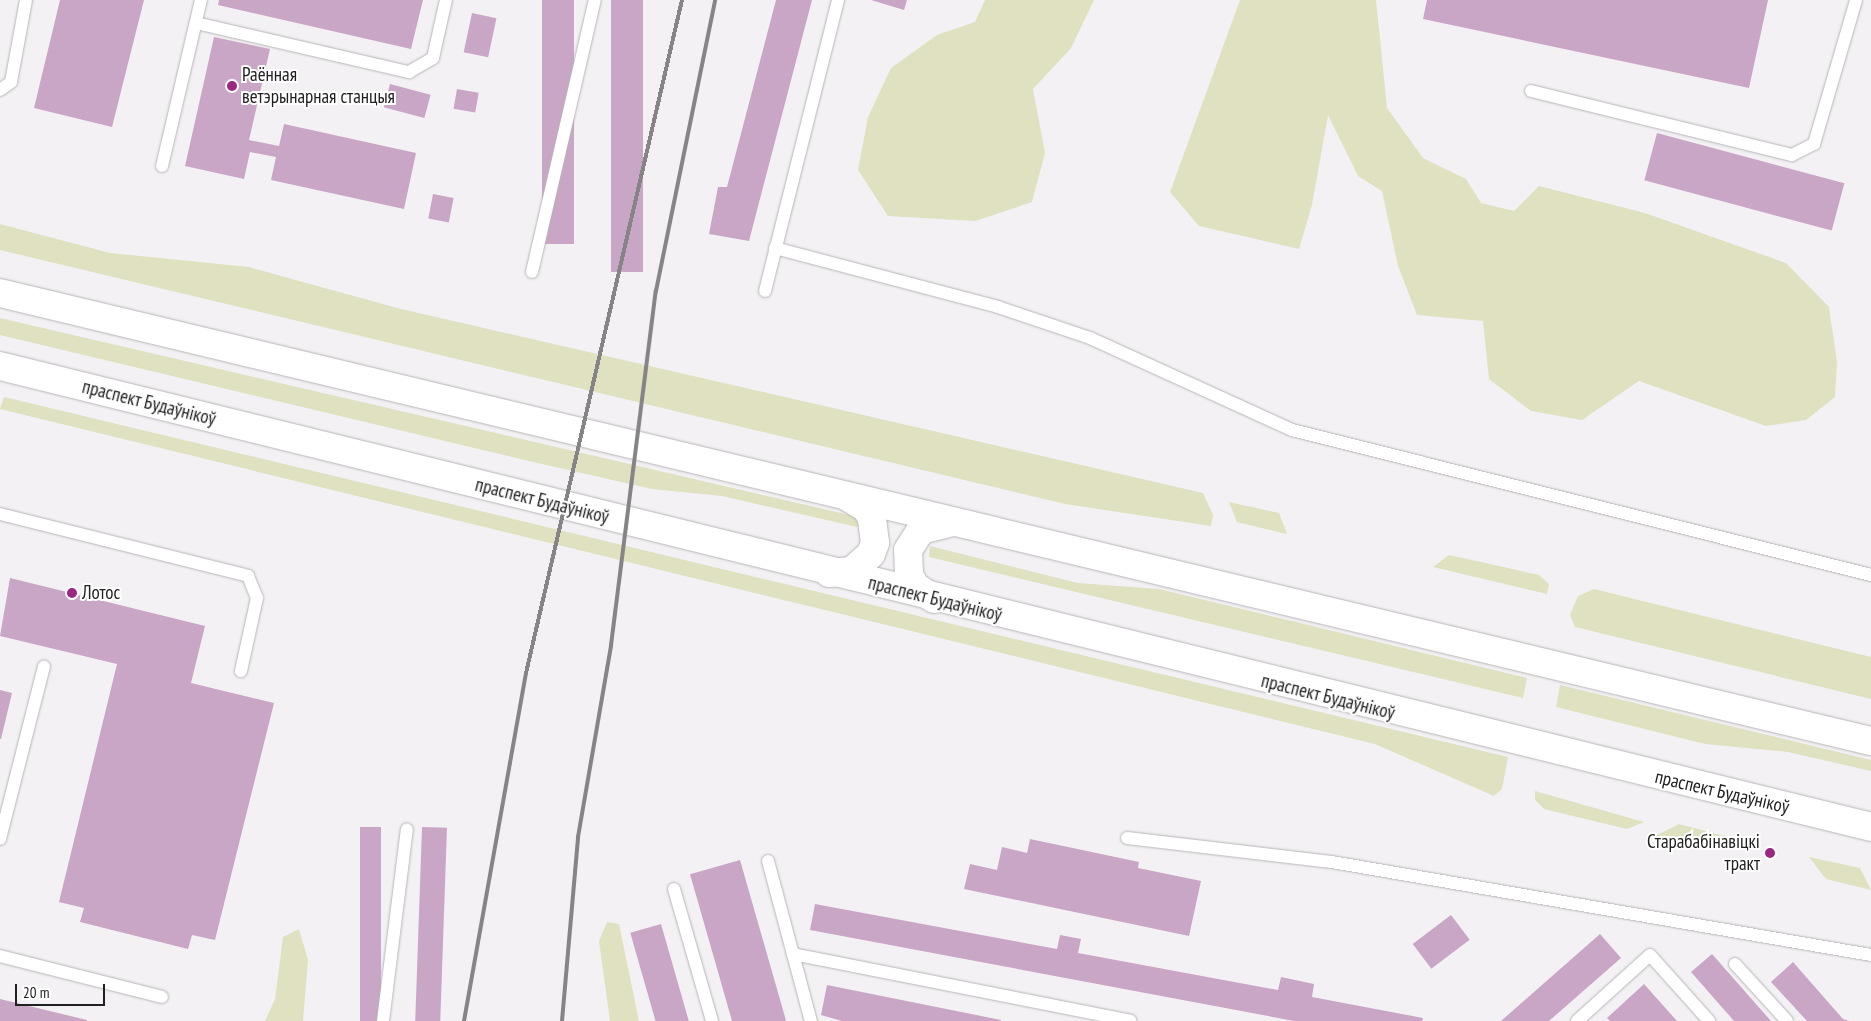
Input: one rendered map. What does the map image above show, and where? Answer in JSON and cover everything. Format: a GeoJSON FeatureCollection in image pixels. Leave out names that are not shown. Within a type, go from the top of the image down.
{"type":"FeatureCollection","features":[{"type":"Feature","properties":{"kind":"main road"},"geometry":{"type":"LineString","coordinates":[[0,293],[1871,741]]}},
{"type":"Feature","properties":{"kind":"main road","name":"праспект Будаўнікоў"},"geometry":{"type":"LineString","coordinates":[[0,366],[935,600],[1871,827]]}},
{"type":"Feature","properties":{"kind":"main road"},"geometry":{"type":"LineString","coordinates":[[828,573],[852,571],[871,554],[875,543],[876,530],[866,508],[844,496]]}},
{"type":"Feature","properties":{"kind":"main road"},"geometry":{"type":"LineString","coordinates":[[935,600],[915,586],[909,575],[908,550],[922,530],[945,521],[957,522]]}},
{"type":"Feature","properties":{"kind":"lane"},"geometry":{"type":"LineString","coordinates":[[0,90],[11,82],[26,0]]}},
{"type":"Feature","properties":{"kind":"lane"},"geometry":{"type":"LineString","coordinates":[[162,166],[201,0]]}},
{"type":"Feature","properties":{"kind":"lane"},"geometry":{"type":"LineString","coordinates":[[196,23],[409,72],[432,58],[446,0]]}},
{"type":"Feature","properties":{"kind":"lane"},"geometry":{"type":"LineString","coordinates":[[532,272],[595,0]]}},
{"type":"Feature","properties":{"kind":"lane"},"geometry":{"type":"LineString","coordinates":[[765,291],[838,0]]}},
{"type":"Feature","properties":{"kind":"lane"},"geometry":{"type":"LineString","coordinates":[[1532,91],[1792,155],[1814,144],[1856,0]]}},
{"type":"Feature","properties":{"kind":"lane"},"geometry":{"type":"LineString","coordinates":[[775,248],[998,307],[1090,338],[1292,430],[1871,575]]}},
{"type":"Feature","properties":{"kind":"lane"},"geometry":{"type":"LineString","coordinates":[[0,514],[248,576],[257,598],[241,671]]}},
{"type":"Feature","properties":{"kind":"lane"},"geometry":{"type":"LineString","coordinates":[[0,839],[44,667]]}},
{"type":"Feature","properties":{"kind":"lane"},"geometry":{"type":"LineString","coordinates":[[383,1021],[407,829]]}},
{"type":"Feature","properties":{"kind":"lane"},"geometry":{"type":"LineString","coordinates":[[1127,838],[1332,862],[1871,955]]}},
{"type":"Feature","properties":{"kind":"lane"},"geometry":{"type":"LineString","coordinates":[[768,861],[811,1021]]}},
{"type":"Feature","properties":{"kind":"lane"},"geometry":{"type":"LineString","coordinates":[[674,889],[712,1021]]}},
{"type":"Feature","properties":{"kind":"lane"},"geometry":{"type":"LineString","coordinates":[[793,954],[1130,1021]]}},
{"type":"Feature","properties":{"kind":"lane"},"geometry":{"type":"LineString","coordinates":[[1577,1021],[1650,955],[1709,1021]]}},
{"type":"Feature","properties":{"kind":"lane"},"geometry":{"type":"LineString","coordinates":[[0,956],[162,998]]}},
{"type":"Feature","properties":{"kind":"lane"},"geometry":{"type":"LineString","coordinates":[[1734,964],[1787,1021]]}},
{"type":"Feature","properties":{"kind":"green space"},"geometry":{"type":"Polygon","coordinates":[[[985,0],[1094,0],[1071,48],[1033,89],[1045,153],[1032,202],[975,221],[888,216],[858,170],[868,117],[891,68],[937,35],[975,22],[985,0]]]}},
{"type":"Feature","properties":{"kind":"green space"},"geometry":{"type":"Polygon","coordinates":[[[1240,0],[1376,0],[1387,108],[1423,158],[1466,179],[1481,203],[1514,211],[1539,186],[1645,213],[1786,263],[1829,307],[1837,362],[1835,397],[1806,420],[1766,426],[1639,381],[1582,420],[1531,411],[1489,379],[1483,321],[1417,315],[1398,266],[1382,191],[1358,176],[1328,115],[1312,205],[1299,249],[1199,226],[1170,192],[1240,0]]]}},
{"type":"Feature","properties":{"kind":"green space"},"geometry":{"type":"Polygon","coordinates":[[[0,224],[110,253],[249,267],[401,309],[1203,493],[1213,515],[1211,526],[1065,504],[0,250],[0,224]]]}},
{"type":"Feature","properties":{"kind":"green space"},"geometry":{"type":"Polygon","coordinates":[[[0,318],[858,517],[857,527],[722,496],[652,489],[0,335],[0,318]]]}},
{"type":"Feature","properties":{"kind":"green space"},"geometry":{"type":"Polygon","coordinates":[[[4,397],[1508,757],[1502,789],[1494,796],[1375,744],[0,409],[4,397]]]}},
{"type":"Feature","properties":{"kind":"green space"},"geometry":{"type":"Polygon","coordinates":[[[1229,502],[1279,513],[1287,534],[1237,522],[1229,502]]]}},
{"type":"Feature","properties":{"kind":"green space"},"geometry":{"type":"Polygon","coordinates":[[[930,546],[1078,583],[1159,589],[1527,678],[1523,698],[929,557],[930,546]]]}},
{"type":"Feature","properties":{"kind":"green space"},"geometry":{"type":"Polygon","coordinates":[[[1449,555],[1539,575],[1549,584],[1547,594],[1433,567],[1449,555]]]}},
{"type":"Feature","properties":{"kind":"green space"},"geometry":{"type":"Polygon","coordinates":[[[1594,589],[1871,657],[1871,699],[1575,627],[1570,615],[1578,596],[1594,589]]]}},
{"type":"Feature","properties":{"kind":"green space"},"geometry":{"type":"Polygon","coordinates":[[[1560,685],[1871,760],[1871,771],[1788,752],[1705,744],[1556,707],[1560,685]]]}},
{"type":"Feature","properties":{"kind":"green space"},"geometry":{"type":"Polygon","coordinates":[[[1535,791],[1644,822],[1627,829],[1544,809],[1535,800],[1535,791]]]}},
{"type":"Feature","properties":{"kind":"green space"},"geometry":{"type":"Polygon","coordinates":[[[1679,824],[1732,838],[1709,848],[1655,836],[1679,824]]]}},
{"type":"Feature","properties":{"kind":"green space"},"geometry":{"type":"Polygon","coordinates":[[[1809,857],[1860,868],[1871,890],[1826,879],[1809,857]]]}},
{"type":"Feature","properties":{"kind":"green space"},"geometry":{"type":"Polygon","coordinates":[[[607,922],[619,924],[639,1021],[610,1021],[599,941],[607,922]]]}},
{"type":"Feature","properties":{"kind":"green space"},"geometry":{"type":"Polygon","coordinates":[[[299,929],[308,960],[303,1021],[265,1021],[275,999],[283,937],[299,929]]]}},
{"type":"Feature","properties":{"kind":"building"},"geometry":{"type":"Polygon","coordinates":[[[60,0],[144,0],[112,127],[34,108],[60,0]]]}},
{"type":"Feature","properties":{"kind":"building"},"geometry":{"type":"Polygon","coordinates":[[[219,0],[423,0],[411,49],[218,5],[219,0]]]}},
{"type":"Feature","properties":{"kind":"building"},"geometry":{"type":"Polygon","coordinates":[[[542,0],[574,0],[574,244],[542,244],[542,0]]]}},
{"type":"Feature","properties":{"kind":"building"},"geometry":{"type":"Polygon","coordinates":[[[611,0],[643,0],[643,272],[611,272],[611,0]]]}},
{"type":"Feature","properties":{"kind":"building"},"geometry":{"type":"Polygon","coordinates":[[[776,0],[812,0],[749,241],[709,234],[718,187],[727,187],[776,0]]]}},
{"type":"Feature","properties":{"kind":"building"},"geometry":{"type":"Polygon","coordinates":[[[871,0],[907,0],[904,10],[871,0]]]}},
{"type":"Feature","properties":{"kind":"building"},"geometry":{"type":"Polygon","coordinates":[[[1427,0],[1768,0],[1749,88],[1423,19],[1427,0]]]}},
{"type":"Feature","properties":{"kind":"building"},"geometry":{"type":"Polygon","coordinates":[[[472,13],[496,18],[488,57],[464,52],[472,13]]]}},
{"type":"Feature","properties":{"kind":"building","name":"Раённая ветэрынарная станцыя"},"geometry":{"type":"Polygon","coordinates":[[[214,37],[270,49],[249,140],[279,146],[284,124],[416,153],[404,209],[271,180],[276,157],[250,152],[244,179],[185,166],[214,37]]]}},
{"type":"Feature","properties":{"kind":"building"},"geometry":{"type":"Polygon","coordinates":[[[390,84],[431,95],[424,118],[384,107],[390,84]]]}},
{"type":"Feature","properties":{"kind":"building"},"geometry":{"type":"Polygon","coordinates":[[[457,89],[479,93],[475,113],[454,109],[457,89]]]}},
{"type":"Feature","properties":{"kind":"building"},"geometry":{"type":"Polygon","coordinates":[[[1657,133],[1844,183],[1832,231],[1644,180],[1657,133]]]}},
{"type":"Feature","properties":{"kind":"building"},"geometry":{"type":"Polygon","coordinates":[[[433,194],[454,198],[449,223],[428,219],[433,194]]]}},
{"type":"Feature","properties":{"kind":"building"},"geometry":{"type":"Polygon","coordinates":[[[10,578],[205,626],[191,683],[274,703],[215,940],[192,935],[188,949],[80,922],[84,908],[59,902],[117,664],[0,636],[10,578]]]}},
{"type":"Feature","properties":{"kind":"building"},"geometry":{"type":"Polygon","coordinates":[[[0,690],[12,693],[1,739],[0,739],[0,690]]]}},
{"type":"Feature","properties":{"kind":"building"},"geometry":{"type":"Polygon","coordinates":[[[360,827],[381,827],[381,1021],[360,1021],[360,827]]]}},
{"type":"Feature","properties":{"kind":"building"},"geometry":{"type":"Polygon","coordinates":[[[422,827],[447,828],[440,1021],[415,1021],[422,827]]]}},
{"type":"Feature","properties":{"kind":"building"},"geometry":{"type":"Polygon","coordinates":[[[1030,839],[1139,862],[1138,868],[1201,881],[1189,936],[964,889],[970,864],[997,870],[1002,847],[1027,853],[1030,839]]]}},
{"type":"Feature","properties":{"kind":"building"},"geometry":{"type":"Polygon","coordinates":[[[740,860],[786,1021],[732,1021],[690,874],[740,860]]]}},
{"type":"Feature","properties":{"kind":"building"},"geometry":{"type":"Polygon","coordinates":[[[815,904],[1057,949],[1060,935],[1081,939],[1078,953],[1278,990],[1281,977],[1314,984],[1312,997],[1423,1018],[1422,1021],[1294,1021],[810,930],[815,904]]]}},
{"type":"Feature","properties":{"kind":"building"},"geometry":{"type":"Polygon","coordinates":[[[1451,915],[1470,940],[1431,969],[1413,944],[1451,915]]]}},
{"type":"Feature","properties":{"kind":"building"},"geometry":{"type":"Polygon","coordinates":[[[661,924],[689,1021],[656,1021],[630,933],[661,924]]]}},
{"type":"Feature","properties":{"kind":"building"},"geometry":{"type":"Polygon","coordinates":[[[1600,934],[1621,958],[1549,1021],[1501,1021],[1600,934]]]}},
{"type":"Feature","properties":{"kind":"building"},"geometry":{"type":"Polygon","coordinates":[[[1712,954],[1771,1021],[1734,1021],[1691,972],[1712,954]]]}},
{"type":"Feature","properties":{"kind":"building"},"geometry":{"type":"Polygon","coordinates":[[[1793,962],[1843,1019],[1849,1021],[1807,1021],[1771,982],[1793,962]]]}},
{"type":"Feature","properties":{"kind":"building"},"geometry":{"type":"Polygon","coordinates":[[[1644,984],[1677,1021],[1610,1021],[1607,1018],[1644,984]]]}},
{"type":"Feature","properties":{"kind":"building"},"geometry":{"type":"Polygon","coordinates":[[[827,985],[1001,1021],[842,1021],[821,1015],[827,985]]]}},
{"type":"Feature","properties":{"kind":"building"},"geometry":{"type":"Polygon","coordinates":[[[0,999],[87,1020],[87,1021],[0,1021],[0,999]]]}},
{"type":"Feature","properties":{"kind":"railway"},"geometry":{"type":"LineString","coordinates":[[464,1021],[526,673],[682,0]]}},
{"type":"Feature","properties":{"kind":"railway"},"geometry":{"type":"LineString","coordinates":[[562,1021],[578,837],[611,645],[656,291],[715,0]]}},
{"type":"Feature","properties":{"kind":"place","name":"Раённая ветэрынарная станцыя"},"geometry":{"type":"Point","coordinates":[232,86]}},
{"type":"Feature","properties":{"kind":"place","name":"Лотос"},"geometry":{"type":"Point","coordinates":[72,593]}},
{"type":"Feature","properties":{"kind":"place","name":"Старабабінавіцкі тракт"},"geometry":{"type":"Point","coordinates":[1770,853]}}]}
